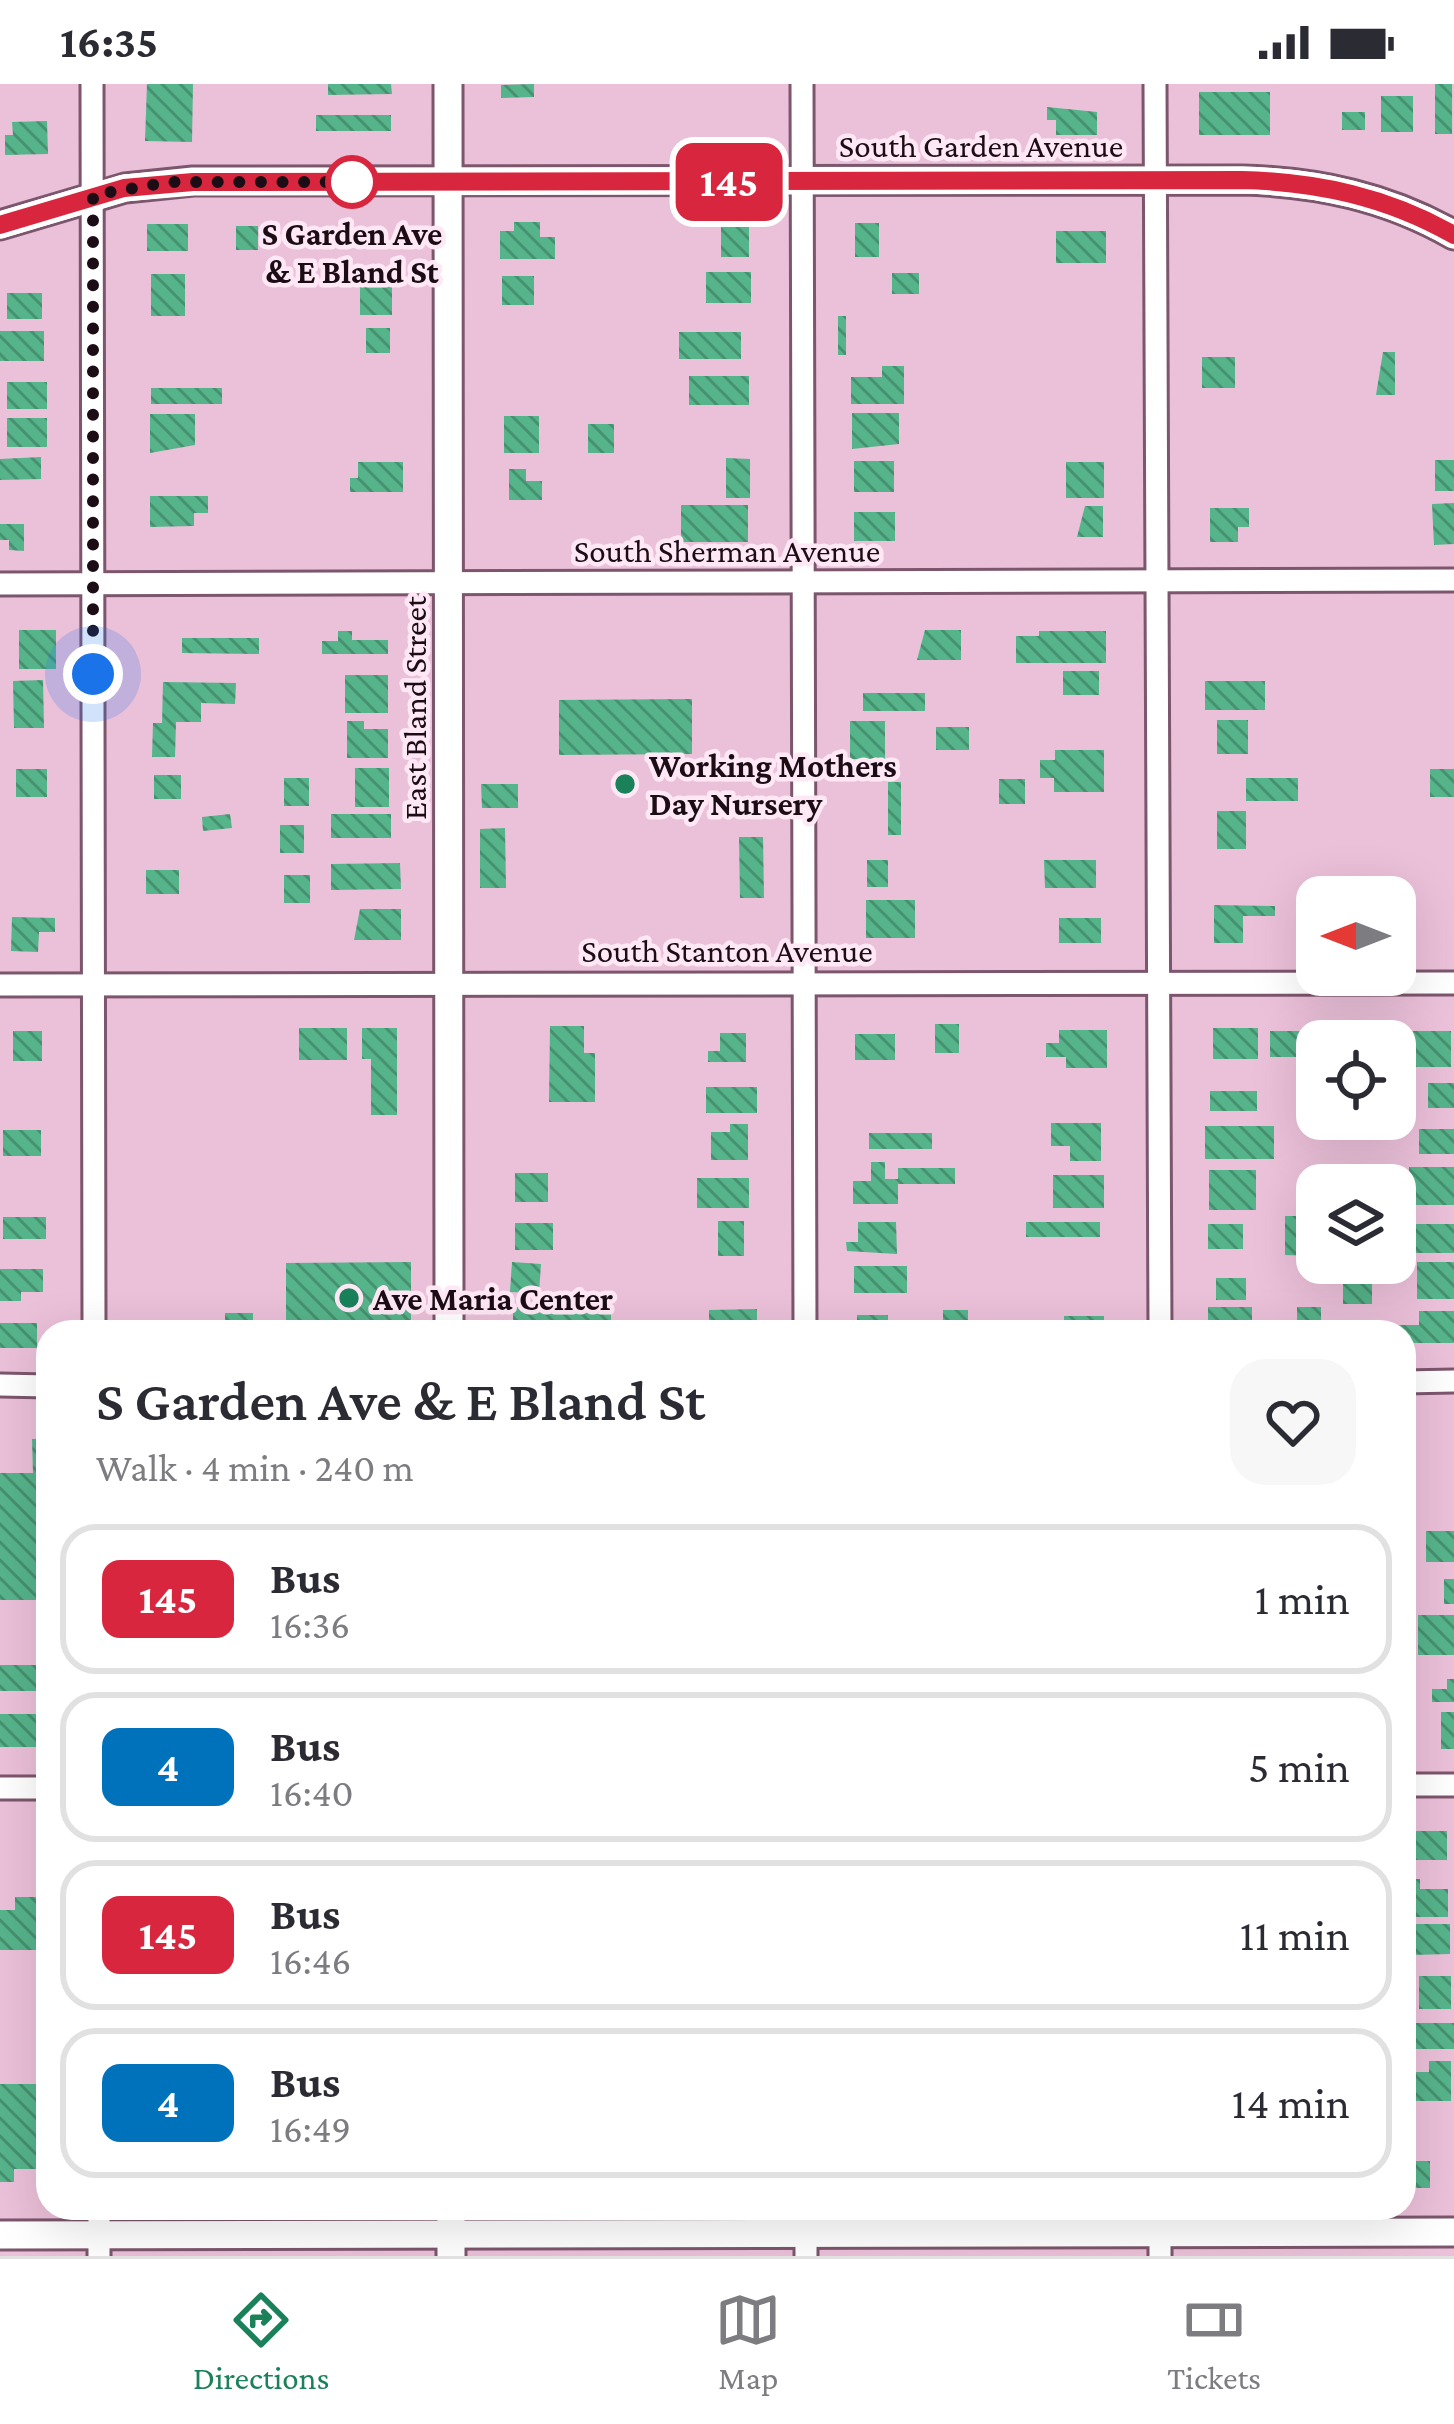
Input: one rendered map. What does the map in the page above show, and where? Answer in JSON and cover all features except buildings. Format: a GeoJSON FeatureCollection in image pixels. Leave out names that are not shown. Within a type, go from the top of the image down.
{"type":"FeatureCollection","features":[{"type":"Feature","properties":{"kind":"street"},"geometry":{"type":"LineString","coordinates":[[92,84],[94,1320]]}},
{"type":"Feature","properties":{"kind":"street","name":"East Bland Street"},"geometry":{"type":"LineString","coordinates":[[448,84],[449,1320]]}},
{"type":"Feature","properties":{"kind":"street"},"geometry":{"type":"LineString","coordinates":[[802,84],[805,1320]]}},
{"type":"Feature","properties":{"kind":"street"},"geometry":{"type":"LineString","coordinates":[[1155,84],[1160,1320]]}},
{"type":"Feature","properties":{"kind":"street","name":"South Garden Avenue"},"geometry":{"type":"LineString","coordinates":[[0,225],[93,195],[193,182],[1156,181],[1311,184],[1385,203],[1454,235]]}},
{"type":"Feature","properties":{"kind":"street","name":"South Sherman Avenue"},"geometry":{"type":"LineString","coordinates":[[0,584],[1454,580]]}},
{"type":"Feature","properties":{"kind":"street","name":"South Stanton Avenue"},"geometry":{"type":"LineString","coordinates":[[0,985],[1454,983]]}},
{"type":"Feature","properties":{"kind":"street"},"geometry":{"type":"LineString","coordinates":[[1416,1382],[1454,1382]]}},
{"type":"Feature","properties":{"kind":"street"},"geometry":{"type":"LineString","coordinates":[[0,1385],[36,1386]]}},
{"type":"Feature","properties":{"kind":"street"},"geometry":{"type":"LineString","coordinates":[[1416,1785],[1454,1785]]}},
{"type":"Feature","properties":{"kind":"street"},"geometry":{"type":"LineString","coordinates":[[0,1788],[36,1788]]}},
{"type":"Feature","properties":{"kind":"street"},"geometry":{"type":"LineString","coordinates":[[0,2235],[1454,2232]]}},
{"type":"Feature","properties":{"kind":"bus line","name":"145"},"geometry":{"type":"LineString","coordinates":[[0,225],[124,188],[193,182],[1242,180],[1311,184],[1367,197],[1454,235]]}},
{"type":"Feature","properties":{"kind":"place","name":"S Garden Ave & E Bland St"},"geometry":{"type":"Point","coordinates":[352,182]}},
{"type":"Feature","properties":{"kind":"place","name":"Working Mothers Day Nursery"},"geometry":{"type":"Point","coordinates":[625,784]}},
{"type":"Feature","properties":{"kind":"place","name":"Ave Maria Center"},"geometry":{"type":"Point","coordinates":[349,1298]}},
{"type":"Feature","properties":{"kind":"route"},"geometry":{"type":"LineString","coordinates":[[93,674],[93,195],[170,182],[352,182]]}}]}
